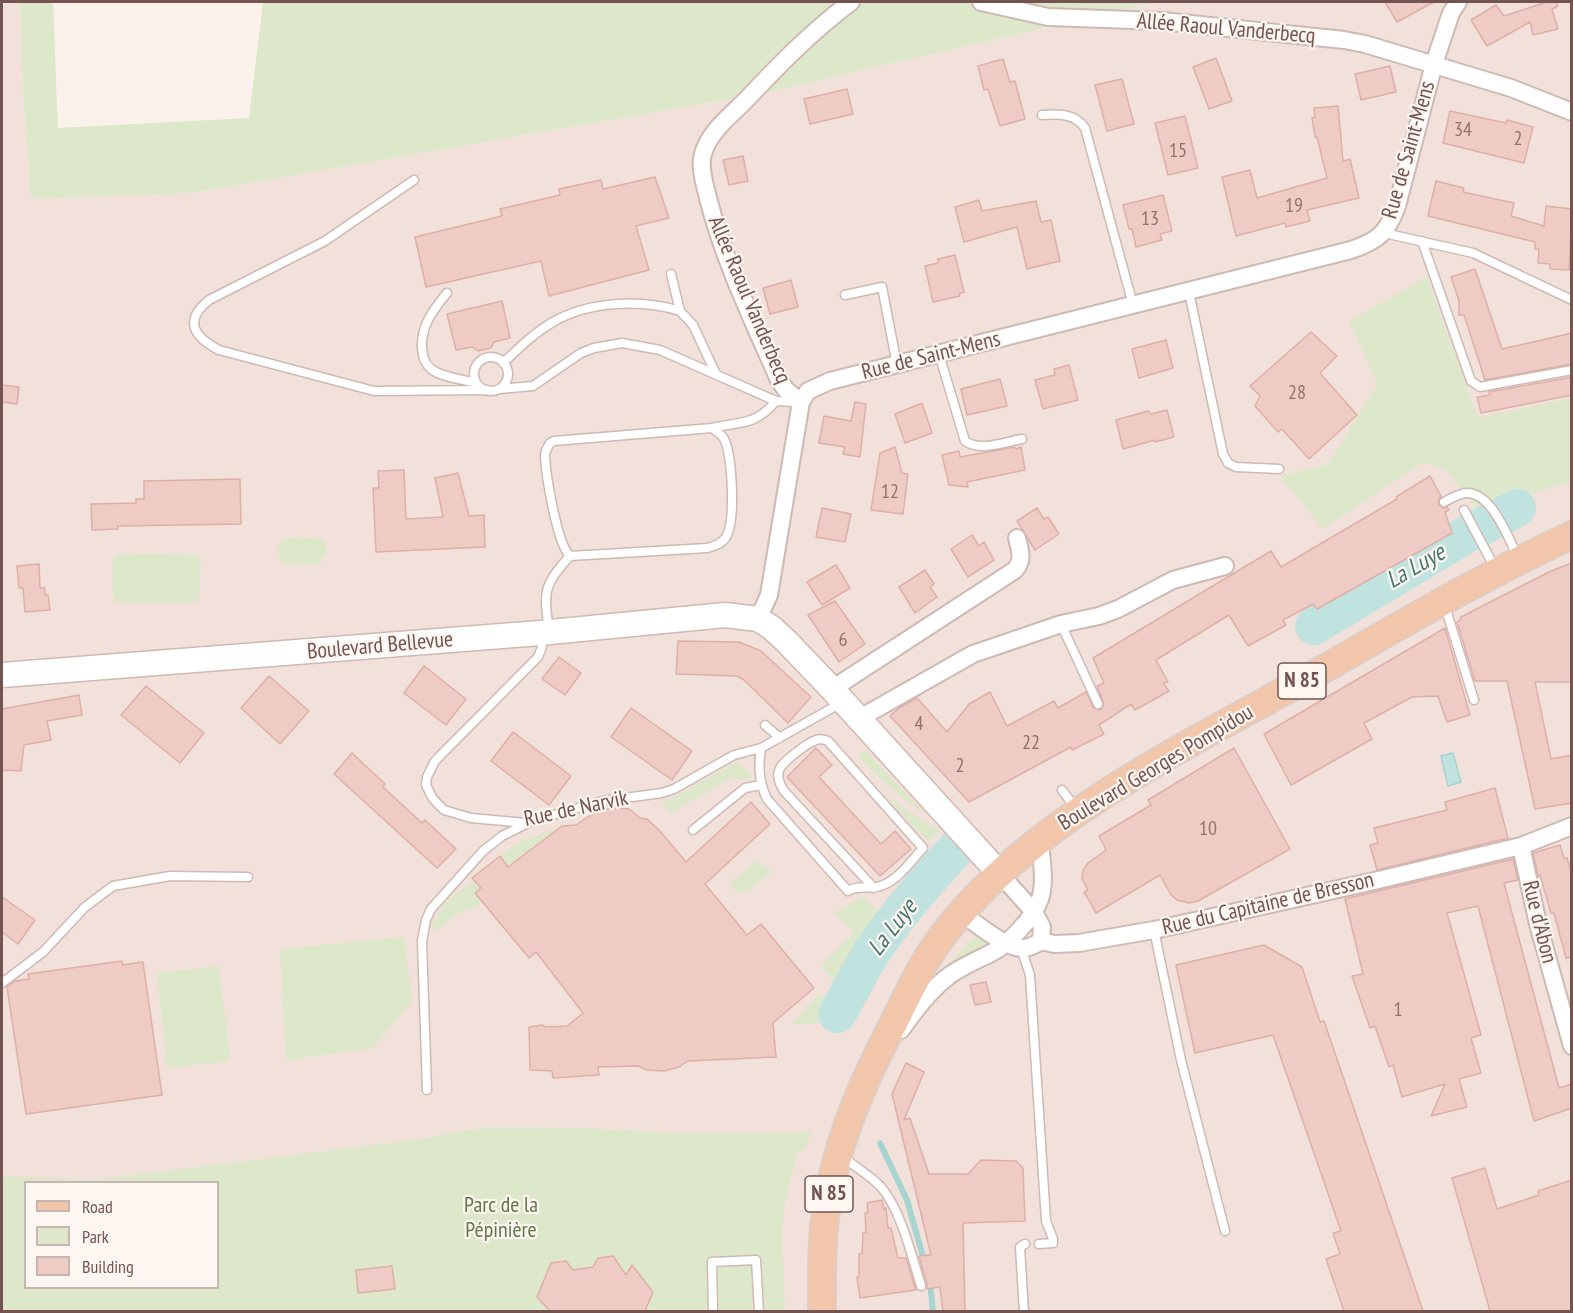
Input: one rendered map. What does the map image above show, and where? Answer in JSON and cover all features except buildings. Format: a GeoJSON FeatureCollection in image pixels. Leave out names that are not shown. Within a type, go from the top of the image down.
{"type":"FeatureCollection","features":[{"type":"Feature","properties":{"kind":"main road","name":"Boulevard Georges Pompidou"},"geometry":{"type":"LineString","coordinates":[[1000,874],[1040,840],[1079,813],[1187,745],[1508,566],[1572,535]]}},
{"type":"Feature","properties":{"kind":"main road","name":"N 85"},"geometry":{"type":"LineString","coordinates":[[822,1311],[825,1220],[838,1154],[864,1081],[926,960],[961,913],[1000,874]]}},
{"type":"Feature","properties":{"kind":"street","name":"Allée Raoul Vanderbecq"},"geometry":{"type":"LineString","coordinates":[[801,402],[786,390],[779,380],[721,242],[705,185],[703,154],[707,143],[720,127],[758,87],[820,25],[851,2]]}},
{"type":"Feature","properties":{"kind":"street","name":"Allée Raoul Vanderbecq"},"geometry":{"type":"LineString","coordinates":[[981,2],[1048,17],[1162,21],[1344,40],[1365,44],[1511,88],[1572,112]]}},
{"type":"Feature","properties":{"kind":"street","name":"Rue de Saint-Mens"},"geometry":{"type":"LineString","coordinates":[[801,402],[816,386],[1364,246],[1383,233],[1397,206],[1434,64],[1451,13],[1458,2]]}},
{"type":"Feature","properties":{"kind":"street"},"geometry":{"type":"LineString","coordinates":[[801,402],[769,595],[758,619],[779,634],[956,822],[1034,912],[1042,927],[1041,941],[1032,947],[1013,946],[991,953],[952,973],[937,985],[918,1007],[864,1081]]}},
{"type":"Feature","properties":{"kind":"street"},"geometry":{"type":"LineString","coordinates":[[845,703],[1015,570],[1022,558],[1017,538]]}},
{"type":"Feature","properties":{"kind":"street"},"geometry":{"type":"LineString","coordinates":[[845,703],[967,656],[1061,624],[1099,616],[1118,609],[1173,580],[1225,566]]}},
{"type":"Feature","properties":{"kind":"street","name":"Boulevard Bellevue"},"geometry":{"type":"LineString","coordinates":[[2,675],[545,632],[725,615],[758,619]]}},
{"type":"Feature","properties":{"kind":"street","name":"Rue du Capitaine de Bresson"},"geometry":{"type":"LineString","coordinates":[[1041,941],[1054,944],[1079,943],[1154,930],[1521,846],[1572,826]]}},
{"type":"Feature","properties":{"kind":"street"},"geometry":{"type":"LineString","coordinates":[[1013,946],[1041,897],[1040,840]]}},
{"type":"Feature","properties":{"kind":"street","name":"Rue d'Abon"},"geometry":{"type":"LineString","coordinates":[[1521,846],[1538,924],[1561,997],[1572,1046]]}},
{"type":"Feature","properties":{"kind":"street"},"geometry":{"type":"LineString","coordinates":[[961,913],[1013,946]]}},
{"type":"Feature","properties":{"kind":"lane"},"geometry":{"type":"LineString","coordinates":[[1042,115],[1071,116],[1081,121],[1085,128],[1132,305]]}},
{"type":"Feature","properties":{"kind":"lane"},"geometry":{"type":"LineString","coordinates":[[414,180],[325,241],[209,300],[197,313],[195,328],[199,337],[219,350],[374,391],[489,390],[533,386],[581,353],[622,343],[660,350],[776,400],[801,402]]}},
{"type":"Feature","properties":{"kind":"lane"},"geometry":{"type":"LineString","coordinates":[[1383,233],[1473,253],[1572,300]]}},
{"type":"Feature","properties":{"kind":"lane"},"geometry":{"type":"LineString","coordinates":[[1422,241],[1471,381],[1475,385],[1480,387],[1572,370]]}},
{"type":"Feature","properties":{"kind":"lane"},"geometry":{"type":"LineString","coordinates":[[671,274],[680,311]]}},
{"type":"Feature","properties":{"kind":"lane"},"geometry":{"type":"LineString","coordinates":[[845,295],[882,287],[897,365]]}},
{"type":"Feature","properties":{"kind":"lane"},"geometry":{"type":"LineString","coordinates":[[1189,292],[1223,454],[1228,462],[1236,467],[1279,469]]}},
{"type":"Feature","properties":{"kind":"lane"},"geometry":{"type":"LineString","coordinates":[[447,293],[430,314],[423,331],[423,357],[432,369],[442,375],[476,383],[483,389],[489,390]]}},
{"type":"Feature","properties":{"kind":"lane"},"geometry":{"type":"LineString","coordinates":[[503,363],[533,335],[561,318],[584,310],[631,304],[680,311],[693,325],[716,374]]}},
{"type":"Feature","properties":{"kind":"lane"},"geometry":{"type":"LineString","coordinates":[[939,354],[965,441],[971,445],[981,446],[1022,440]]}},
{"type":"Feature","properties":{"kind":"lane"},"geometry":{"type":"LineString","coordinates":[[476,383],[474,370],[480,361],[490,357],[496,358],[503,363],[507,371],[503,386],[499,389]]}},
{"type":"Feature","properties":{"kind":"lane"},"geometry":{"type":"LineString","coordinates":[[570,556],[563,547],[552,499],[545,455],[549,443],[712,428],[756,419],[765,413],[776,400]]}},
{"type":"Feature","properties":{"kind":"lane"},"geometry":{"type":"LineString","coordinates":[[545,632],[545,596],[558,568],[570,556],[707,548],[722,542],[732,519],[731,487],[725,440],[712,428]]}},
{"type":"Feature","properties":{"kind":"lane"},"geometry":{"type":"LineString","coordinates":[[1444,502],[1466,493],[1484,498],[1504,531],[1508,566]]}},
{"type":"Feature","properties":{"kind":"lane"},"geometry":{"type":"LineString","coordinates":[[1466,514],[1483,545],[1508,566]]}},
{"type":"Feature","properties":{"kind":"lane"},"geometry":{"type":"LineString","coordinates":[[1444,602],[1474,700]]}},
{"type":"Feature","properties":{"kind":"lane"},"geometry":{"type":"LineString","coordinates":[[1061,624],[1098,704]]}},
{"type":"Feature","properties":{"kind":"lane","name":"Rue de Narvik"},"geometry":{"type":"LineString","coordinates":[[545,632],[538,657],[435,761],[427,777],[426,785],[433,799],[450,813],[471,818],[526,823],[602,801],[662,793],[674,789],[734,755],[761,748],[845,703]]}},
{"type":"Feature","properties":{"kind":"lane"},"geometry":{"type":"LineString","coordinates":[[765,726],[780,738]]}},
{"type":"Feature","properties":{"kind":"lane"},"geometry":{"type":"LineString","coordinates":[[761,748],[760,785],[774,808],[848,891],[856,887],[874,888],[892,881],[923,848],[828,741],[815,740],[785,762],[779,770],[779,783],[784,791],[874,888]]}},
{"type":"Feature","properties":{"kind":"lane"},"geometry":{"type":"LineString","coordinates":[[693,830],[745,788],[760,785]]}},
{"type":"Feature","properties":{"kind":"lane"},"geometry":{"type":"LineString","coordinates":[[1062,790],[1079,813]]}},
{"type":"Feature","properties":{"kind":"lane"},"geometry":{"type":"LineString","coordinates":[[427,1090],[422,957],[426,920],[431,909],[483,851],[502,836],[526,823]]}},
{"type":"Feature","properties":{"kind":"lane"},"geometry":{"type":"LineString","coordinates":[[2,983],[43,952],[86,907],[113,886],[170,876],[248,877]]}},
{"type":"Feature","properties":{"kind":"lane"},"geometry":{"type":"LineString","coordinates":[[1154,930],[1181,1060],[1225,1231]]}},
{"type":"Feature","properties":{"kind":"lane"},"geometry":{"type":"LineString","coordinates":[[1013,946],[1030,975],[1046,1221],[1053,1239],[1053,1243],[1039,1244]]}},
{"type":"Feature","properties":{"kind":"lane"},"geometry":{"type":"LineString","coordinates":[[838,1154],[871,1178],[886,1194],[902,1226],[921,1286]]}},
{"type":"Feature","properties":{"kind":"lane"},"geometry":{"type":"LineString","coordinates":[[1024,1311],[1020,1247],[1026,1244]]}},
{"type":"Feature","properties":{"kind":"lane"},"geometry":{"type":"LineString","coordinates":[[713,1311],[712,1262],[756,1260],[759,1311]]}},
{"type":"Feature","properties":{"kind":"shaded area"},"geometry":{"type":"Polygon","coordinates":[[[2,2],[20,2],[23,93],[31,199],[193,193],[760,94],[1149,2],[1571,2],[1571,1311],[2,1312],[2,2]]]}},
{"type":"Feature","properties":{"kind":"green space"},"geometry":{"type":"Polygon","coordinates":[[[20,2],[53,2],[58,128],[249,118],[263,2],[1149,2],[760,94],[193,193],[31,199],[23,93],[20,2]]]}},
{"type":"Feature","properties":{"kind":"green space"},"geometry":{"type":"Polygon","coordinates":[[[1427,277],[1478,418],[1571,398],[1571,482],[1477,510],[1446,470],[1423,462],[1323,529],[1280,476],[1328,464],[1378,384],[1349,321],[1427,277]]]}},
{"type":"Feature","properties":{"kind":"green space"},"geometry":{"type":"Polygon","coordinates":[[[316,537],[326,543],[327,552],[319,564],[288,565],[280,561],[278,546],[284,539],[316,537]]]}},
{"type":"Feature","properties":{"kind":"green space"},"geometry":{"type":"Polygon","coordinates":[[[117,554],[197,555],[201,559],[199,598],[196,602],[116,602],[113,598],[113,558],[117,554]]]}},
{"type":"Feature","properties":{"kind":"green space"},"geometry":{"type":"Polygon","coordinates":[[[866,751],[925,813],[897,794],[873,772],[857,755],[866,751]]]}},
{"type":"Feature","properties":{"kind":"green space"},"geometry":{"type":"Polygon","coordinates":[[[736,762],[749,771],[752,778],[730,779],[671,813],[664,805],[663,800],[672,798],[736,762]]]}},
{"type":"Feature","properties":{"kind":"green space"},"geometry":{"type":"Polygon","coordinates":[[[890,797],[940,831],[928,842],[888,799],[890,797]]]}},
{"type":"Feature","properties":{"kind":"green space"},"geometry":{"type":"Polygon","coordinates":[[[562,826],[508,867],[500,856],[517,843],[562,826]]]}},
{"type":"Feature","properties":{"kind":"green space"},"geometry":{"type":"Polygon","coordinates":[[[757,861],[772,871],[756,885],[747,891],[737,892],[728,884],[757,861]]]}},
{"type":"Feature","properties":{"kind":"green space"},"geometry":{"type":"Polygon","coordinates":[[[474,880],[480,889],[475,893],[484,902],[433,930],[431,927],[444,903],[474,880]]]}},
{"type":"Feature","properties":{"kind":"green space"},"geometry":{"type":"Polygon","coordinates":[[[863,896],[881,915],[837,986],[821,966],[854,933],[834,913],[863,896]]]}},
{"type":"Feature","properties":{"kind":"green space"},"geometry":{"type":"Polygon","coordinates":[[[975,936],[990,945],[954,964],[952,961],[975,936]]]}},
{"type":"Feature","properties":{"kind":"green space"},"geometry":{"type":"Polygon","coordinates":[[[404,937],[412,1001],[373,1048],[286,1060],[280,949],[404,937]]]}},
{"type":"Feature","properties":{"kind":"green space"},"geometry":{"type":"Polygon","coordinates":[[[219,966],[230,1061],[167,1068],[157,973],[219,966]]]}},
{"type":"Feature","properties":{"kind":"green space"},"geometry":{"type":"Polygon","coordinates":[[[819,994],[828,1003],[818,1023],[790,1025],[819,994]]]}},
{"type":"Feature","properties":{"kind":"green space","name":"Parc de la Pépinière"},"geometry":{"type":"Polygon","coordinates":[[[489,1127],[587,1128],[682,1134],[763,1134],[811,1131],[805,1151],[797,1151],[785,1204],[782,1233],[785,1311],[2,1312],[2,1176],[93,1180],[412,1140],[489,1127]]]}},
{"type":"Feature","properties":{"kind":"water"},"geometry":{"type":"Polygon","coordinates":[[[1453,753],[1461,782],[1448,786],[1441,756],[1453,753]]]}},
{"type":"Feature","properties":{"kind":"waterway","name":"La Luye"},"geometry":{"type":"LineString","coordinates":[[1314,626],[1462,537],[1517,508]]}},
{"type":"Feature","properties":{"kind":"waterway","name":"La Luye"},"geometry":{"type":"LineString","coordinates":[[837,1014],[881,939],[912,899],[957,848]]}},
{"type":"Feature","properties":{"kind":"waterway"},"geometry":{"type":"LineString","coordinates":[[880,1143],[907,1200],[925,1264]]}},
{"type":"Feature","properties":{"kind":"waterway"},"geometry":{"type":"LineString","coordinates":[[930,1282],[933,1312]]}}]}
